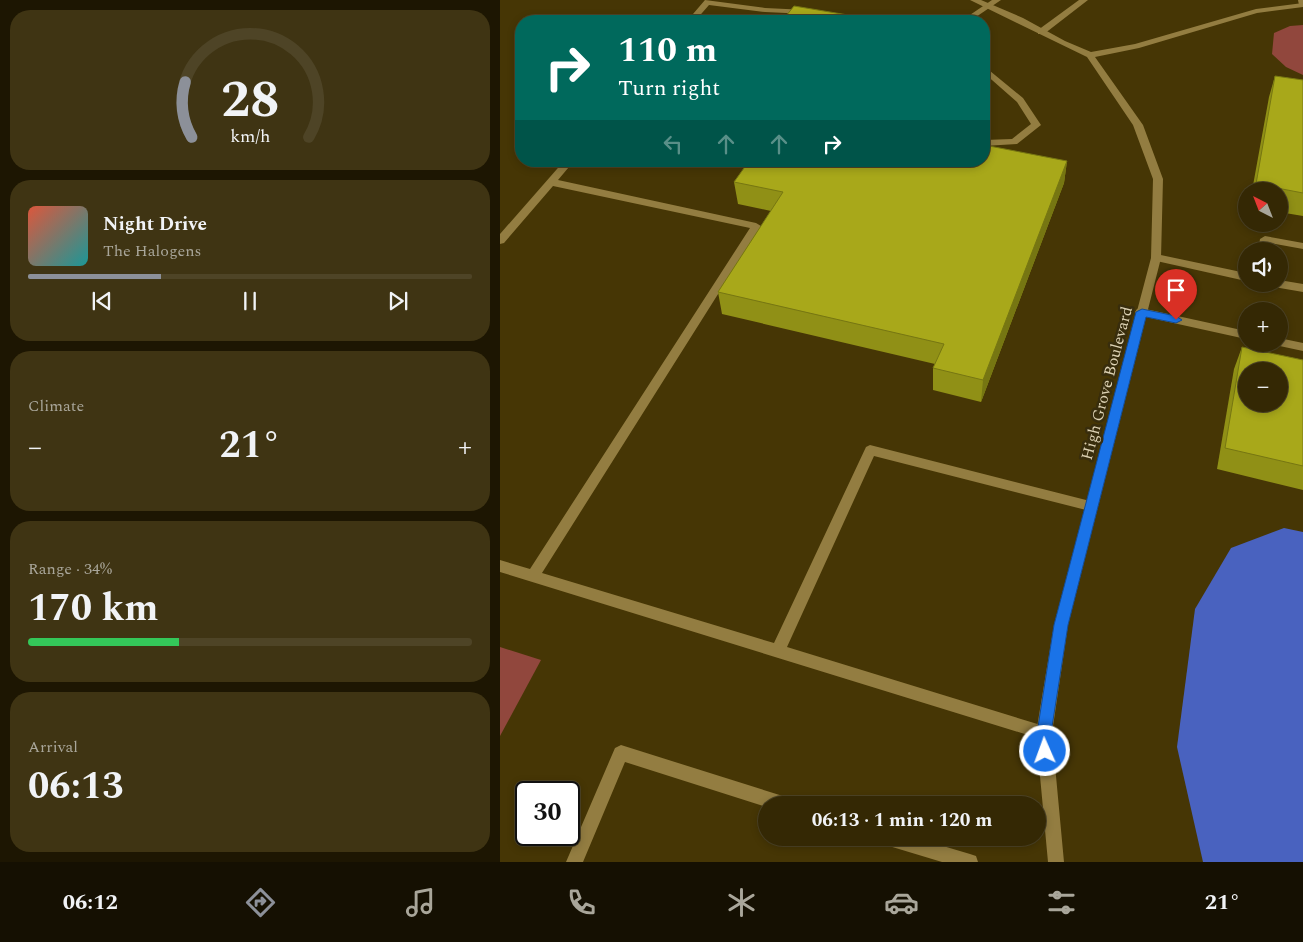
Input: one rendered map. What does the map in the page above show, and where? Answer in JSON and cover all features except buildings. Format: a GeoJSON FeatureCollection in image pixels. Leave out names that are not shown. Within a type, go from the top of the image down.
{"type":"FeatureCollection","features":[{"type":"Feature","properties":{"kind":"street"},"geometry":{"type":"LineString","coordinates":[[974,0],[993,3],[1041,32],[1090,55],[1136,46],[1256,11],[1303,5],[1302,0]]}},
{"type":"Feature","properties":{"kind":"street"},"geometry":{"type":"LineString","coordinates":[[1041,32],[1084,0]]}},
{"type":"Feature","properties":{"kind":"street"},"geometry":{"type":"LineString","coordinates":[[696,15],[708,1],[765,10],[818,12]]}},
{"type":"Feature","properties":{"kind":"street"},"geometry":{"type":"LineString","coordinates":[[974,15],[993,3]]}},
{"type":"Feature","properties":{"kind":"street","name":"High Grove Boulevard"},"geometry":{"type":"LineString","coordinates":[[1056,862],[1044,733],[1061,625],[1090,506],[1156,258],[1158,179],[1138,125],[1090,55]]}},
{"type":"Feature","properties":{"kind":"street"},"geometry":{"type":"LineString","coordinates":[[990,74],[1020,100],[1036,125],[1014,142],[990,144]]}},
{"type":"Feature","properties":{"kind":"street"},"geometry":{"type":"LineString","coordinates":[[500,241],[564,167]]}},
{"type":"Feature","properties":{"kind":"street"},"geometry":{"type":"LineString","coordinates":[[533,576],[756,226],[551,182]]}},
{"type":"Feature","properties":{"kind":"street"},"geometry":{"type":"LineString","coordinates":[[1265,242],[1265,239],[1281,242]]}},
{"type":"Feature","properties":{"kind":"street"},"geometry":{"type":"LineString","coordinates":[[1288,243],[1303,246]]}},
{"type":"Feature","properties":{"kind":"street"},"geometry":{"type":"LineString","coordinates":[[1156,258],[1238,275]]}},
{"type":"Feature","properties":{"kind":"street"},"geometry":{"type":"LineString","coordinates":[[1288,286],[1303,288]]}},
{"type":"Feature","properties":{"kind":"street"},"geometry":{"type":"LineString","coordinates":[[1142,312],[1238,333]]}},
{"type":"Feature","properties":{"kind":"street"},"geometry":{"type":"LineString","coordinates":[[1288,344],[1303,347]]}},
{"type":"Feature","properties":{"kind":"street"},"geometry":{"type":"LineString","coordinates":[[778,651],[870,450],[1090,506]]}},
{"type":"Feature","properties":{"kind":"street"},"geometry":{"type":"LineString","coordinates":[[500,566],[1044,733]]}},
{"type":"Feature","properties":{"kind":"street"},"geometry":{"type":"LineString","coordinates":[[574,862],[621,753],[758,796]]}},
{"type":"Feature","properties":{"kind":"street"},"geometry":{"type":"LineString","coordinates":[[913,846],[957,861]]}},
{"type":"Feature","properties":{"kind":"shaded area"},"geometry":{"type":"Polygon","coordinates":[[[1303,25],[1303,75],[1286,67],[1272,54],[1274,33],[1290,26],[1303,25]]]}},
{"type":"Feature","properties":{"kind":"shaded area"},"geometry":{"type":"Polygon","coordinates":[[[500,647],[541,660],[500,736],[500,647]]]}},
{"type":"Feature","properties":{"kind":"water"},"geometry":{"type":"Polygon","coordinates":[[[1284,528],[1303,532],[1303,862],[1203,862],[1177,747],[1195,609],[1231,548],[1284,528]]]}},
{"type":"Feature","properties":{"kind":"route"},"geometry":{"type":"LineString","coordinates":[[1045,751],[1044,733],[1061,625],[1090,506],[1142,312],[1176,320]]}}]}
